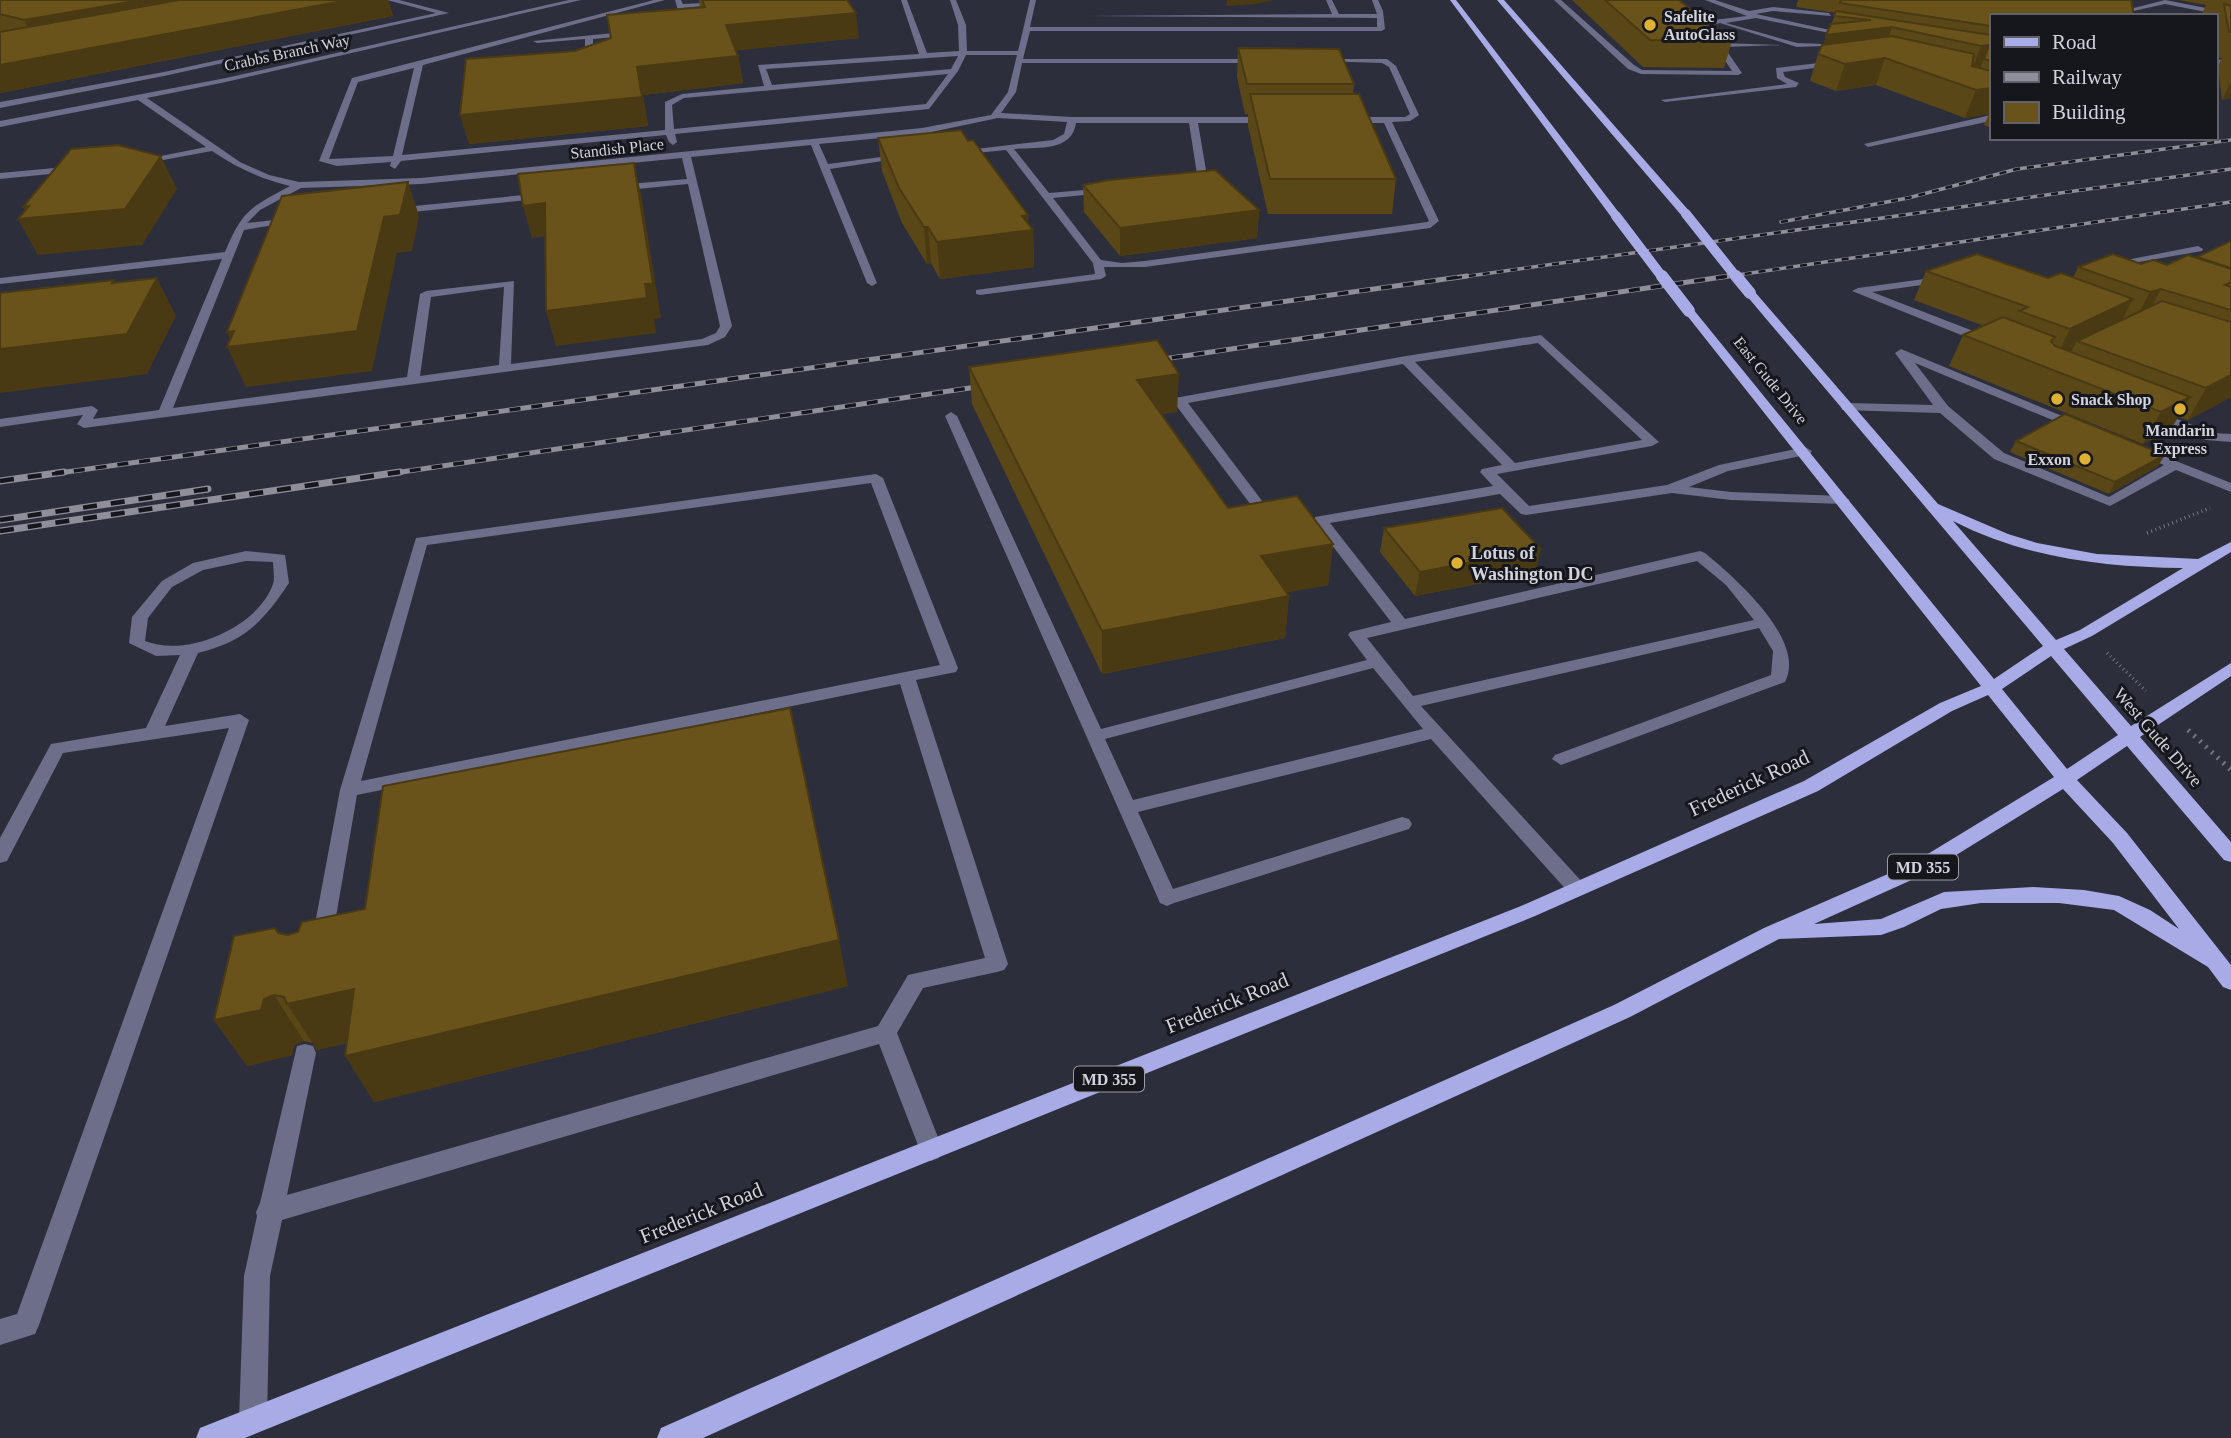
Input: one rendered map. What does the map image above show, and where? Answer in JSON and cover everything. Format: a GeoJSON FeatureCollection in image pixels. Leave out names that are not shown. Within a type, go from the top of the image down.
{"type":"FeatureCollection","features":[{"type":"Feature","properties":{"kind":"main road","name":"East Gude Drive"},"geometry":{"type":"LineString","coordinates":[[1453,0],[1689,311],[1805,451],[2065,779]]}},
{"type":"Feature","properties":{"kind":"main road"},"geometry":{"type":"LineString","coordinates":[[1500,0],[1686,214],[2052,648]]}},
{"type":"Feature","properties":{"kind":"main road"},"geometry":{"type":"LineString","coordinates":[[1927,500],[1991,534],[2047,553],[2096,561],[2199,565]]}},
{"type":"Feature","properties":{"kind":"main road","name":"Frederick Road"},"geometry":{"type":"LineString","coordinates":[[209,1438],[1577,889],[1811,786],[1946,707],[1993,687],[2052,648],[2086,633],[2231,546]]}},
{"type":"Feature","properties":{"kind":"main road","name":"West Gude Drive"},"geometry":{"type":"LineString","coordinates":[[2052,648],[2231,855]]}},
{"type":"Feature","properties":{"kind":"main road","name":"MD 355"},"geometry":{"type":"LineString","coordinates":[[671,1438],[1622,1011],[1771,934],[1920,869],[2065,779],[2231,668]]}},
{"type":"Feature","properties":{"kind":"main road"},"geometry":{"type":"LineString","coordinates":[[2065,779],[2120,838],[2231,981]]}},
{"type":"Feature","properties":{"kind":"main road"},"geometry":{"type":"LineString","coordinates":[[1771,934],[1884,926],[1943,900],[2037,895],[2117,902],[2181,944],[2217,962]]}},
{"type":"Feature","properties":{"kind":"street"},"geometry":{"type":"LineString","coordinates":[[390,0],[482,23]]}},
{"type":"Feature","properties":{"kind":"street"},"geometry":{"type":"LineString","coordinates":[[551,0],[564,3]]}},
{"type":"Feature","properties":{"kind":"street","name":"Crabbs Branch Way"},"geometry":{"type":"LineString","coordinates":[[0,124],[187,88],[578,0]]}},
{"type":"Feature","properties":{"kind":"street"},"geometry":{"type":"LineString","coordinates":[[662,0],[419,67],[355,80],[324,161],[337,163],[929,106],[954,71],[963,53],[962,25],[953,0]]}},
{"type":"Feature","properties":{"kind":"street"},"geometry":{"type":"LineString","coordinates":[[676,30],[686,24],[679,3],[761,0]]}},
{"type":"Feature","properties":{"kind":"street"},"geometry":{"type":"LineString","coordinates":[[904,0],[923,54]]}},
{"type":"Feature","properties":{"kind":"street"},"geometry":{"type":"LineString","coordinates":[[996,115],[1012,92],[1034,0]]}},
{"type":"Feature","properties":{"kind":"street"},"geometry":{"type":"LineString","coordinates":[[1329,0],[1336,16]]}},
{"type":"Feature","properties":{"kind":"street"},"geometry":{"type":"LineString","coordinates":[[1026,29],[1381,29],[1375,0]]}},
{"type":"Feature","properties":{"kind":"street"},"geometry":{"type":"LineString","coordinates":[[1557,0],[1631,67],[1641,72],[1738,73],[1719,46],[1698,28],[1705,23],[1754,17]]}},
{"type":"Feature","properties":{"kind":"street"},"geometry":{"type":"LineString","coordinates":[[1708,0],[1754,17],[1863,37]]}},
{"type":"Feature","properties":{"kind":"street"},"geometry":{"type":"LineString","coordinates":[[1773,9],[1777,0]]}},
{"type":"Feature","properties":{"kind":"street"},"geometry":{"type":"LineString","coordinates":[[2129,10],[2170,1],[2206,10]]}},
{"type":"Feature","properties":{"kind":"street"},"geometry":{"type":"LineString","coordinates":[[2119,7],[2146,14]]}},
{"type":"Feature","properties":{"kind":"street"},"geometry":{"type":"LineString","coordinates":[[2190,14],[2218,8]]}},
{"type":"Feature","properties":{"kind":"street"},"geometry":{"type":"LineString","coordinates":[[1744,14],[1773,9],[1829,15]]}},
{"type":"Feature","properties":{"kind":"street"},"geometry":{"type":"LineString","coordinates":[[1088,29],[1089,12],[1380,16]]}},
{"type":"Feature","properties":{"kind":"street"},"geometry":{"type":"LineString","coordinates":[[0,105],[164,74],[446,13]]}},
{"type":"Feature","properties":{"kind":"street"},"geometry":{"type":"LineString","coordinates":[[1695,17],[1705,23]]}},
{"type":"Feature","properties":{"kind":"street"},"geometry":{"type":"LineString","coordinates":[[1716,22],[1797,46]]}},
{"type":"Feature","properties":{"kind":"street"},"geometry":{"type":"LineString","coordinates":[[489,46],[639,33]]}},
{"type":"Feature","properties":{"kind":"street"},"geometry":{"type":"LineString","coordinates":[[563,57],[589,55],[589,37]]}},
{"type":"Feature","properties":{"kind":"street"},"geometry":{"type":"LineString","coordinates":[[1719,46],[1856,45]]}},
{"type":"Feature","properties":{"kind":"street"},"geometry":{"type":"LineString","coordinates":[[769,88],[761,67],[923,54],[1269,61]]}},
{"type":"Feature","properties":{"kind":"street"},"geometry":{"type":"LineString","coordinates":[[1310,61],[1384,61],[1392,66],[1415,115],[1407,119],[1332,120]]}},
{"type":"Feature","properties":{"kind":"street"},"geometry":{"type":"LineString","coordinates":[[1665,100],[1797,85],[1781,78],[1779,70],[1844,62]]}},
{"type":"Feature","properties":{"kind":"street"},"geometry":{"type":"LineString","coordinates":[[419,67],[444,68]]}},
{"type":"Feature","properties":{"kind":"street"},"geometry":{"type":"LineString","coordinates":[[393,183],[396,157],[419,67]]}},
{"type":"Feature","properties":{"kind":"street"},"geometry":{"type":"LineString","coordinates":[[0,423],[92,410],[85,424],[704,342],[721,335],[726,326],[692,181],[670,132],[668,104],[671,100],[954,71]]}},
{"type":"Feature","properties":{"kind":"street"},"geometry":{"type":"LineString","coordinates":[[164,74],[187,88]]}},
{"type":"Feature","properties":{"kind":"street","name":"Standish Place"},"geometry":{"type":"LineString","coordinates":[[140,97],[214,148],[266,177],[299,185],[393,183],[814,142],[922,131],[996,115],[1072,120],[1290,120]]}},
{"type":"Feature","properties":{"kind":"street"},"geometry":{"type":"LineString","coordinates":[[1868,144],[1990,118]]}},
{"type":"Feature","properties":{"kind":"street"},"geometry":{"type":"LineString","coordinates":[[948,153],[1066,139],[1071,134],[1072,120]]}},
{"type":"Feature","properties":{"kind":"street"},"geometry":{"type":"LineString","coordinates":[[1171,182],[1202,176],[1193,120]]}},
{"type":"Feature","properties":{"kind":"street"},"geometry":{"type":"LineString","coordinates":[[1098,263],[1145,264],[1430,225],[1434,221],[1387,120]]}},
{"type":"Feature","properties":{"kind":"street"},"geometry":{"type":"LineString","coordinates":[[814,142],[872,283]]}},
{"type":"Feature","properties":{"kind":"street"},"geometry":{"type":"LineString","coordinates":[[980,292],[1101,276],[1098,263],[1008,147]]}},
{"type":"Feature","properties":{"kind":"street"},"geometry":{"type":"LineString","coordinates":[[123,164],[214,148]]}},
{"type":"Feature","properties":{"kind":"street"},"geometry":{"type":"LineString","coordinates":[[824,167],[911,157]]}},
{"type":"Feature","properties":{"kind":"street"},"geometry":{"type":"LineString","coordinates":[[0,176],[82,168]]}},
{"type":"Feature","properties":{"kind":"street"},"geometry":{"type":"LineString","coordinates":[[610,189],[692,181]]}},
{"type":"Feature","properties":{"kind":"street"},"geometry":{"type":"LineString","coordinates":[[164,414],[241,227],[257,208],[299,185]]}},
{"type":"Feature","properties":{"kind":"street"},"geometry":{"type":"LineString","coordinates":[[1046,196],[1121,188]]}},
{"type":"Feature","properties":{"kind":"street"},"geometry":{"type":"LineString","coordinates":[[378,213],[555,195]]}},
{"type":"Feature","properties":{"kind":"street"},"geometry":{"type":"LineString","coordinates":[[241,227],[309,220]]}},
{"type":"Feature","properties":{"kind":"street"},"geometry":{"type":"LineString","coordinates":[[2146,270],[2121,262],[2198,249]]}},
{"type":"Feature","properties":{"kind":"street"},"geometry":{"type":"LineString","coordinates":[[0,281],[229,255]]}},
{"type":"Feature","properties":{"kind":"street"},"geometry":{"type":"LineString","coordinates":[[1964,277],[1913,281],[1858,291],[2006,348]]}},
{"type":"Feature","properties":{"kind":"street"},"geometry":{"type":"LineString","coordinates":[[413,381],[426,294],[510,283],[505,369]]}},
{"type":"Feature","properties":{"kind":"street"},"geometry":{"type":"LineString","coordinates":[[1284,523],[1272,524],[1180,401],[1406,360],[1541,339],[1652,442],[1487,472],[1526,511],[1670,489],[1724,468],[1805,451]]}},
{"type":"Feature","properties":{"kind":"street"},"geometry":{"type":"LineString","coordinates":[[2088,429],[1901,353],[1943,409],[1999,456],[2110,502],[2175,465]]}},
{"type":"Feature","properties":{"kind":"street"},"geometry":{"type":"LineString","coordinates":[[1406,360],[1513,468]]}},
{"type":"Feature","properties":{"kind":"street"},"geometry":{"type":"LineString","coordinates":[[1847,407],[1943,409]]}},
{"type":"Feature","properties":{"kind":"street"},"geometry":{"type":"LineString","coordinates":[[2134,407],[2211,436],[2231,438]]}},
{"type":"Feature","properties":{"kind":"street"},"geometry":{"type":"LineString","coordinates":[[951,416],[1167,898],[1402,824]]}},
{"type":"Feature","properties":{"kind":"street"},"geometry":{"type":"LineString","coordinates":[[2125,444],[2231,488]]}},
{"type":"Feature","properties":{"kind":"street"},"geometry":{"type":"LineString","coordinates":[[318,958],[349,790],[421,541],[876,478],[950,668],[349,790]]}},
{"type":"Feature","properties":{"kind":"street"},"geometry":{"type":"LineString","coordinates":[[1401,625],[1314,521],[1503,489]]}},
{"type":"Feature","properties":{"kind":"street"},"geometry":{"type":"LineString","coordinates":[[1670,489],[1731,496],[1843,500]]}},
{"type":"Feature","properties":{"kind":"street"},"geometry":{"type":"LineString","coordinates":[[153,733],[191,650],[220,642],[259,615],[281,583],[280,558],[246,556],[198,566],[167,584],[141,617],[137,643],[156,651],[191,650]]}},
{"type":"Feature","properties":{"kind":"street"},"geometry":{"type":"LineString","coordinates":[[1561,759],[1779,678],[1781,651],[1764,622],[1731,582],[1700,556],[1356,635],[1409,703],[1577,889]]}},
{"type":"Feature","properties":{"kind":"street"},"geometry":{"type":"LineString","coordinates":[[1409,703],[1764,622]]}},
{"type":"Feature","properties":{"kind":"street"},"geometry":{"type":"LineString","coordinates":[[1095,736],[1378,663]]}},
{"type":"Feature","properties":{"kind":"street"},"geometry":{"type":"LineString","coordinates":[[268,1212],[886,1033],[916,981],[997,964],[906,677]]}},
{"type":"Feature","properties":{"kind":"street"},"geometry":{"type":"LineString","coordinates":[[0,856],[57,748],[240,720],[26,1325],[0,1332]]}},
{"type":"Feature","properties":{"kind":"street"},"geometry":{"type":"LineString","coordinates":[[1128,808],[1435,732]]}},
{"type":"Feature","properties":{"kind":"street"},"geometry":{"type":"LineString","coordinates":[[886,1033],[931,1150]]}},
{"type":"Feature","properties":{"kind":"street"},"geometry":{"type":"LineString","coordinates":[[253,1420],[257,1276],[268,1212],[305,1053]]}},
{"type":"Feature","properties":{"kind":"building"},"geometry":{"type":"Polygon","coordinates":[[[0,0],[141,0],[24,20],[0,14],[0,0]]]}},
{"type":"Feature","properties":{"kind":"building"},"geometry":{"type":"Polygon","coordinates":[[[179,0],[348,0],[0,65],[0,32],[179,0]]]}},
{"type":"Feature","properties":{"kind":"building"},"geometry":{"type":"Polygon","coordinates":[[[702,0],[847,0],[856,13],[726,25],[738,56],[637,67],[642,97],[460,115],[466,59],[575,51],[611,38],[607,15],[705,7],[702,0]]]}},
{"type":"Feature","properties":{"kind":"building"},"geometry":{"type":"Polygon","coordinates":[[[1605,0],[1679,0],[1732,41],[1650,40],[1605,0]]]}},
{"type":"Feature","properties":{"kind":"building"},"geometry":{"type":"Polygon","coordinates":[[[1841,0],[2131,0],[2134,14],[1990,14],[1990,26],[1840,3],[1841,0]]]}},
{"type":"Feature","properties":{"kind":"building"},"geometry":{"type":"Polygon","coordinates":[[[2224,4],[2231,6],[2231,32],[2229,32],[2224,4]]]}},
{"type":"Feature","properties":{"kind":"building"},"geometry":{"type":"Polygon","coordinates":[[[1836,11],[1990,35],[1990,61],[1984,59],[1989,45],[1981,46],[1892,27],[1826,35],[1831,24],[1871,20],[1834,16],[1836,11]]]}},
{"type":"Feature","properties":{"kind":"building"},"geometry":{"type":"Polygon","coordinates":[[[1892,36],[1974,54],[1972,66],[1990,71],[1990,88],[1976,90],[1885,58],[1845,64],[1818,54],[1822,45],[1892,36]]]}},
{"type":"Feature","properties":{"kind":"building"},"geometry":{"type":"Polygon","coordinates":[[[1238,48],[1339,49],[1354,84],[1247,84],[1238,48]]]}},
{"type":"Feature","properties":{"kind":"building"},"geometry":{"type":"Polygon","coordinates":[[[1250,94],[1359,94],[1396,179],[1270,179],[1250,94]]]}},
{"type":"Feature","properties":{"kind":"building"},"geometry":{"type":"Polygon","coordinates":[[[961,130],[968,141],[973,140],[1028,215],[1022,216],[1033,230],[937,242],[928,227],[924,227],[899,188],[878,138],[961,130]]]}},
{"type":"Feature","properties":{"kind":"building"},"geometry":{"type":"Polygon","coordinates":[[[118,145],[161,156],[125,209],[18,219],[29,206],[23,207],[71,149],[118,145]]]}},
{"type":"Feature","properties":{"kind":"building"},"geometry":{"type":"Polygon","coordinates":[[[634,163],[653,284],[645,284],[647,298],[546,311],[545,203],[523,206],[518,174],[634,163]]]}},
{"type":"Feature","properties":{"kind":"building"},"geometry":{"type":"Polygon","coordinates":[[[1215,170],[1259,210],[1120,228],[1083,185],[1109,180],[1215,170]]]}},
{"type":"Feature","properties":{"kind":"building"},"geometry":{"type":"Polygon","coordinates":[[[408,182],[400,215],[384,217],[357,331],[227,347],[234,331],[227,332],[282,196],[408,182]]]}},
{"type":"Feature","properties":{"kind":"building"},"geometry":{"type":"Polygon","coordinates":[[[2231,241],[2231,268],[2197,257],[2231,241]]]}},
{"type":"Feature","properties":{"kind":"building"},"geometry":{"type":"Polygon","coordinates":[[[1977,254],[2048,278],[2061,273],[2133,299],[2070,329],[2019,311],[2028,307],[1926,271],[1977,254]]]}},
{"type":"Feature","properties":{"kind":"building"},"geometry":{"type":"Polygon","coordinates":[[[2113,254],[2141,264],[2153,260],[2167,265],[2188,255],[2231,269],[2231,282],[2225,285],[2231,287],[2231,310],[2161,289],[2150,292],[2078,267],[2113,254]]]}},
{"type":"Feature","properties":{"kind":"building"},"geometry":{"type":"Polygon","coordinates":[[[157,278],[127,334],[0,349],[0,293],[157,278]]]}},
{"type":"Feature","properties":{"kind":"building"},"geometry":{"type":"Polygon","coordinates":[[[2162,301],[2231,322],[2231,375],[2206,388],[2077,341],[2162,301]]]}},
{"type":"Feature","properties":{"kind":"building"},"geometry":{"type":"Polygon","coordinates":[[[2003,317],[2055,337],[2051,341],[2055,346],[2190,397],[2161,412],[1963,335],[2003,317]]]}},
{"type":"Feature","properties":{"kind":"building"},"geometry":{"type":"Polygon","coordinates":[[[1157,340],[1179,374],[1137,380],[1228,508],[1297,496],[1333,544],[1261,556],[1289,596],[1102,631],[969,367],[1157,340]]]}},
{"type":"Feature","properties":{"kind":"building","name":"Exxon"},"geometry":{"type":"Polygon","coordinates":[[[2065,414],[2165,455],[2115,482],[2016,441],[2065,414]]]}},
{"type":"Feature","properties":{"kind":"building"},"geometry":{"type":"Polygon","coordinates":[[[1502,508],[1541,549],[1420,572],[1384,528],[1502,508]]]}},
{"type":"Feature","properties":{"kind":"building"},"geometry":{"type":"Polygon","coordinates":[[[790,708],[839,940],[345,1056],[354,989],[287,1004],[284,997],[274,995],[264,999],[261,1010],[214,1020],[234,936],[275,928],[278,933],[288,935],[298,932],[302,922],[365,909],[383,786],[790,708]]]}},
{"type":"Feature","properties":{"kind":"railway"},"geometry":{"type":"LineString","coordinates":[[1781,222],[1908,198],[2017,169],[2231,140]]}},
{"type":"Feature","properties":{"kind":"railway"},"geometry":{"type":"LineString","coordinates":[[1455,278],[2231,169]]}},
{"type":"Feature","properties":{"kind":"railway"},"geometry":{"type":"LineString","coordinates":[[1717,278],[2231,202]]}},
{"type":"Feature","properties":{"kind":"railway"},"geometry":{"type":"LineString","coordinates":[[52,474],[1467,276]]}},
{"type":"Feature","properties":{"kind":"railway"},"geometry":{"type":"LineString","coordinates":[[1150,361],[1729,276]]}},
{"type":"Feature","properties":{"kind":"railway"},"geometry":{"type":"LineString","coordinates":[[388,474],[990,385]]}},
{"type":"Feature","properties":{"kind":"railway"},"geometry":{"type":"LineString","coordinates":[[0,481],[64,472]]}},
{"type":"Feature","properties":{"kind":"railway"},"geometry":{"type":"LineString","coordinates":[[0,531],[400,472]]}},
{"type":"Feature","properties":{"kind":"railway"},"geometry":{"type":"LineString","coordinates":[[0,520],[208,489]]}},
{"type":"Feature","properties":{"kind":"place","name":"Safelite AutoGlass"},"geometry":{"type":"Point","coordinates":[1650,25]}},
{"type":"Feature","properties":{"kind":"place","name":"Snack Shop"},"geometry":{"type":"Point","coordinates":[2057,399]}},
{"type":"Feature","properties":{"kind":"place","name":"Mandarin Express"},"geometry":{"type":"Point","coordinates":[2180,409]}},
{"type":"Feature","properties":{"kind":"place","name":"Exxon"},"geometry":{"type":"Point","coordinates":[2085,459]}},
{"type":"Feature","properties":{"kind":"place","name":"Lotus of Washington DC"},"geometry":{"type":"Point","coordinates":[1457,563]}}]}
